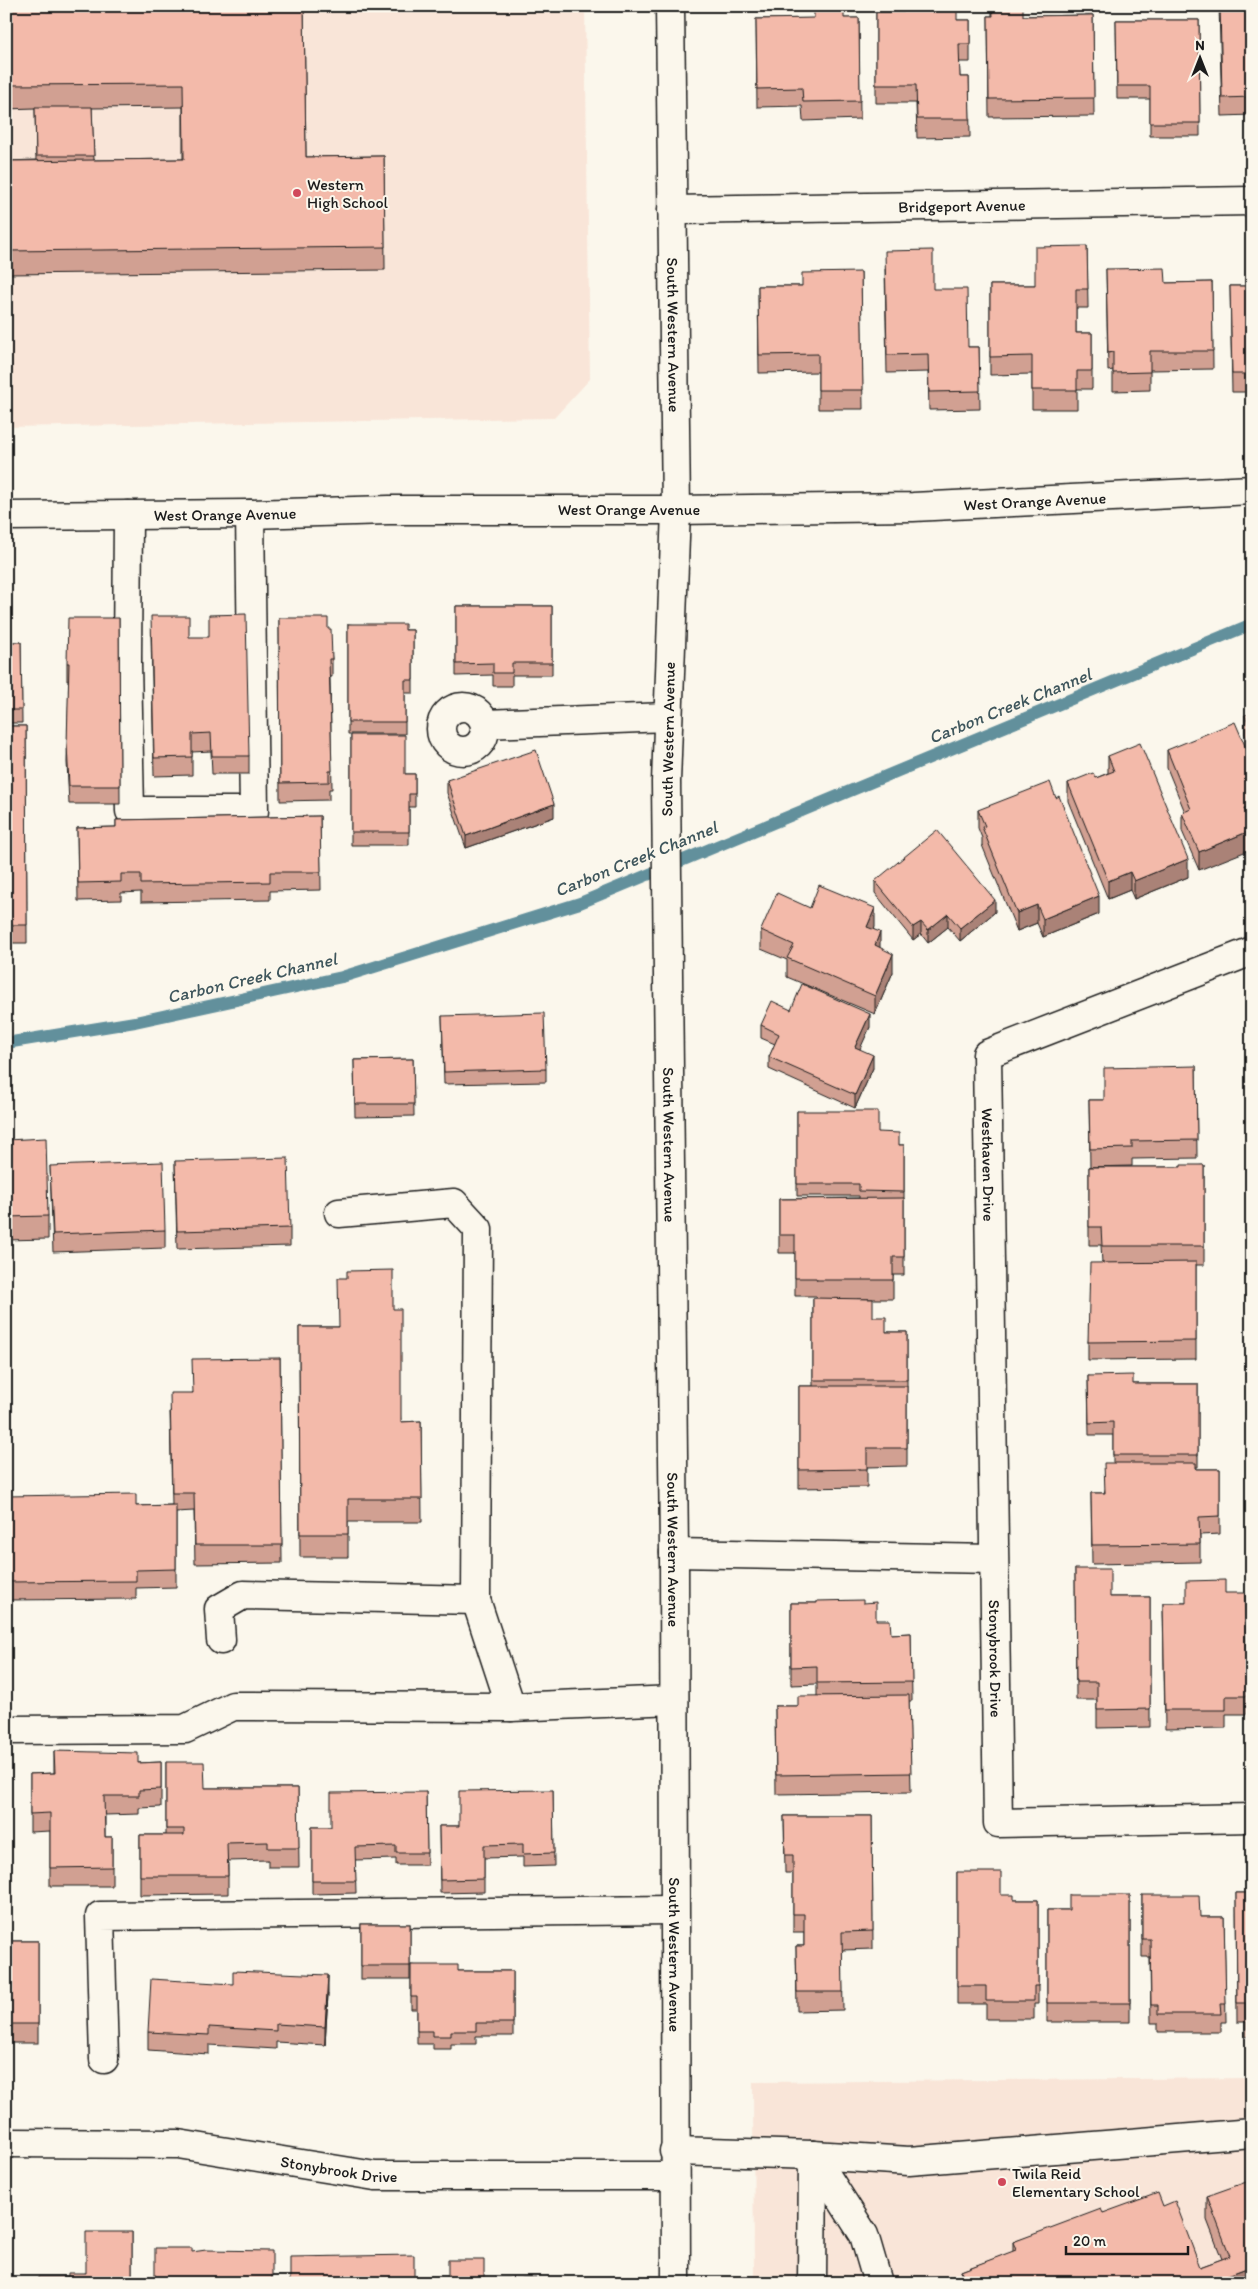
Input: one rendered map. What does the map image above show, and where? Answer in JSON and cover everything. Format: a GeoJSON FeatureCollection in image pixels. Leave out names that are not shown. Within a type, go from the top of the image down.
{"type":"FeatureCollection","features":[{"type":"Feature","properties":{"kind":"street","name":"South Western Avenue"},"geometry":{"type":"LineString","coordinates":[[670,6],[676,510],[666,782],[674,1553],[674,2163],[676,2283]]}},
{"type":"Feature","properties":{"kind":"street","name":"Bridgeport Avenue"},"geometry":{"type":"LineString","coordinates":[[672,210],[1252,201]]}},
{"type":"Feature","properties":{"kind":"street","name":"West Orange Avenue"},"geometry":{"type":"LineString","coordinates":[[6,516],[250,514],[389,510],[676,510],[913,507],[1252,490]]}},
{"type":"Feature","properties":{"kind":"street"},"geometry":{"type":"LineString","coordinates":[[128,515],[127,662],[130,811],[254,811],[250,514]]}},
{"type":"Feature","properties":{"kind":"street"},"geometry":{"type":"LineString","coordinates":[[486,724],[667,717]]}},
{"type":"Feature","properties":{"kind":"street","name":"Westhaven Drive"},"geometry":{"type":"LineString","coordinates":[[993,1559],[987,1054],[1252,951]]}},
{"type":"Feature","properties":{"kind":"street"},"geometry":{"type":"LineString","coordinates":[[339,1213],[454,1203],[478,1229],[476,1600],[511,1707]]}},
{"type":"Feature","properties":{"kind":"street"},"geometry":{"type":"LineString","coordinates":[[674,1553],[993,1559]]}},
{"type":"Feature","properties":{"kind":"street","name":"Stonybrook Drive"},"geometry":{"type":"LineString","coordinates":[[993,1559],[998,1823],[1252,1818]]}},
{"type":"Feature","properties":{"kind":"street"},"geometry":{"type":"LineString","coordinates":[[221,1640],[219,1609],[243,1595],[476,1600]]}},
{"type":"Feature","properties":{"kind":"street"},"geometry":{"type":"LineString","coordinates":[[6,1730],[185,1729],[233,1706],[511,1707],[674,1700]]}},
{"type":"Feature","properties":{"kind":"street"},"geometry":{"type":"LineString","coordinates":[[104,2059],[100,1916],[674,1910]]}},
{"type":"Feature","properties":{"kind":"street","name":"Stonybrook Drive"},"geometry":{"type":"LineString","coordinates":[[6,2143],[178,2144],[375,2176],[813,2155],[909,2161],[1252,2133]]}},
{"type":"Feature","properties":{"kind":"street"},"geometry":{"type":"LineString","coordinates":[[812,2283],[813,2155]]}},
{"type":"Feature","properties":{"kind":"street"},"geometry":{"type":"LineString","coordinates":[[813,2155],[864,2234],[878,2283]]}},
{"type":"Feature","properties":{"kind":"shaded area","name":"Western High School"},"geometry":{"type":"Polygon","coordinates":[[[6,6],[585,6],[590,379],[554,418],[6,427],[6,6]]]}},
{"type":"Feature","properties":{"kind":"shaded area","name":"Twila Reid Elementary School"},"geometry":{"type":"Polygon","coordinates":[[[1252,2078],[1252,2283],[754,2283],[753,2082],[1252,2078]]]}},
{"type":"Feature","properties":{"kind":"building"},"geometry":{"type":"Polygon","coordinates":[[[6,6],[304,6],[306,157],[384,156],[385,247],[6,251],[6,161],[184,159],[183,84],[6,85],[6,6]]]}},
{"type":"Feature","properties":{"kind":"building"},"geometry":{"type":"Polygon","coordinates":[[[814,6],[844,6],[844,18],[859,18],[860,101],[803,102],[802,88],[757,89],[756,19],[814,18],[814,6]]]}},
{"type":"Feature","properties":{"kind":"building"},"geometry":{"type":"Polygon","coordinates":[[[904,6],[957,6],[957,20],[970,20],[970,44],[959,44],[960,77],[969,77],[970,119],[917,119],[916,85],[876,85],[876,12],[904,12],[904,6]]]}},
{"type":"Feature","properties":{"kind":"building"},"geometry":{"type":"Polygon","coordinates":[[[992,6],[1023,6],[1023,16],[1093,15],[1094,98],[989,99],[988,16],[993,16],[992,6]]]}},
{"type":"Feature","properties":{"kind":"building"},"geometry":{"type":"Polygon","coordinates":[[[1220,6],[1252,6],[1252,97],[1222,98],[1220,6]]]}},
{"type":"Feature","properties":{"kind":"building"},"geometry":{"type":"Polygon","coordinates":[[[1116,20],[1199,20],[1200,123],[1150,123],[1150,86],[1117,86],[1116,20]]]}},
{"type":"Feature","properties":{"kind":"building"},"geometry":{"type":"Polygon","coordinates":[[[35,107],[92,107],[94,156],[36,156],[35,107]]]}},
{"type":"Feature","properties":{"kind":"building"},"geometry":{"type":"Polygon","coordinates":[[[1087,246],[1088,289],[1076,289],[1076,333],[1092,333],[1092,371],[1077,371],[1077,390],[1032,390],[1032,356],[990,357],[990,285],[1035,285],[1035,247],[1087,246]]]}},
{"type":"Feature","properties":{"kind":"building"},"geometry":{"type":"Polygon","coordinates":[[[933,250],[933,289],[967,289],[968,347],[979,347],[980,391],[929,392],[928,354],[887,355],[885,251],[933,250]]]}},
{"type":"Feature","properties":{"kind":"building"},"geometry":{"type":"Polygon","coordinates":[[[1165,268],[1166,283],[1212,282],[1213,351],[1150,351],[1150,372],[1113,373],[1113,352],[1108,353],[1106,269],[1165,268]]]}},
{"type":"Feature","properties":{"kind":"building"},"geometry":{"type":"Polygon","coordinates":[[[861,272],[863,390],[818,390],[818,354],[759,355],[758,286],[802,286],[802,273],[861,272]]]}},
{"type":"Feature","properties":{"kind":"building"},"geometry":{"type":"Polygon","coordinates":[[[1230,286],[1252,286],[1252,374],[1232,374],[1230,286]]]}},
{"type":"Feature","properties":{"kind":"building"},"geometry":{"type":"Polygon","coordinates":[[[456,606],[552,606],[552,663],[512,663],[512,673],[493,673],[493,663],[456,664],[456,606]]]}},
{"type":"Feature","properties":{"kind":"building"},"geometry":{"type":"Polygon","coordinates":[[[246,614],[249,756],[212,756],[211,733],[192,734],[192,757],[154,758],[151,616],[189,616],[189,637],[209,637],[209,615],[246,614]]]}},
{"type":"Feature","properties":{"kind":"building"},"geometry":{"type":"Polygon","coordinates":[[[68,618],[119,618],[120,786],[69,786],[67,744],[68,618]]]}},
{"type":"Feature","properties":{"kind":"building"},"geometry":{"type":"Polygon","coordinates":[[[279,618],[328,618],[328,629],[331,629],[332,659],[329,659],[332,771],[329,771],[329,782],[280,783],[279,618]]]}},
{"type":"Feature","properties":{"kind":"building"},"geometry":{"type":"Polygon","coordinates":[[[348,624],[405,624],[405,630],[413,630],[413,680],[405,680],[405,722],[348,722],[348,624]]]}},
{"type":"Feature","properties":{"kind":"building"},"geometry":{"type":"Polygon","coordinates":[[[6,642],[21,642],[22,710],[6,710],[6,642]]]}},
{"type":"Feature","properties":{"kind":"building"},"geometry":{"type":"Polygon","coordinates":[[[1252,713],[1252,732],[1245,715],[1252,713]]]}},
{"type":"Feature","properties":{"kind":"building"},"geometry":{"type":"Polygon","coordinates":[[[1235,722],[1252,762],[1252,805],[1244,808],[1252,830],[1199,852],[1182,813],[1191,809],[1167,750],[1235,722]]]}},
{"type":"Feature","properties":{"kind":"building"},"geometry":{"type":"Polygon","coordinates":[[[6,726],[26,726],[27,925],[6,925],[6,726]]]}},
{"type":"Feature","properties":{"kind":"building"},"geometry":{"type":"Polygon","coordinates":[[[351,735],[405,735],[405,774],[415,774],[415,794],[409,794],[409,832],[351,832],[351,735]]]}},
{"type":"Feature","properties":{"kind":"building"},"geometry":{"type":"Polygon","coordinates":[[[1140,743],[1188,859],[1134,881],[1130,872],[1108,881],[1068,783],[1093,773],[1096,778],[1114,771],[1108,756],[1140,743]]]}},
{"type":"Feature","properties":{"kind":"building"},"geometry":{"type":"Polygon","coordinates":[[[536,750],[554,804],[466,836],[447,780],[536,750]]]}},
{"type":"Feature","properties":{"kind":"building"},"geometry":{"type":"Polygon","coordinates":[[[1050,782],[1056,798],[1059,796],[1099,896],[1043,919],[1037,905],[1017,913],[982,827],[985,826],[978,810],[1050,782]]]}},
{"type":"Feature","properties":{"kind":"building"},"geometry":{"type":"Polygon","coordinates":[[[320,816],[321,872],[270,872],[270,882],[141,884],[141,874],[121,874],[121,882],[78,883],[77,828],[116,827],[116,820],[320,816]]]}},
{"type":"Feature","properties":{"kind":"building"},"geometry":{"type":"Polygon","coordinates":[[[937,830],[995,900],[960,928],[948,914],[928,930],[921,922],[913,927],[875,881],[937,830]]]}},
{"type":"Feature","properties":{"kind":"building"},"geometry":{"type":"Polygon","coordinates":[[[819,885],[875,908],[867,927],[880,932],[875,945],[893,954],[875,996],[787,958],[794,945],[761,930],[777,893],[810,908],[819,885]]]}},
{"type":"Feature","properties":{"kind":"building"},"geometry":{"type":"Polygon","coordinates":[[[802,984],[870,1014],[855,1047],[873,1055],[855,1095],[769,1057],[779,1034],[761,1025],[772,1001],[791,1010],[802,984]]]}},
{"type":"Feature","properties":{"kind":"building"},"geometry":{"type":"Polygon","coordinates":[[[544,1013],[546,1069],[444,1072],[442,1016],[544,1013]]]}},
{"type":"Feature","properties":{"kind":"building"},"geometry":{"type":"Polygon","coordinates":[[[413,1059],[414,1104],[355,1104],[354,1060],[413,1059]]]}},
{"type":"Feature","properties":{"kind":"building"},"geometry":{"type":"Polygon","coordinates":[[[1196,1066],[1197,1140],[1132,1141],[1132,1148],[1090,1149],[1089,1100],[1104,1100],[1104,1068],[1196,1066]]]}},
{"type":"Feature","properties":{"kind":"building"},"geometry":{"type":"Polygon","coordinates":[[[797,1111],[878,1111],[878,1132],[899,1133],[899,1145],[904,1145],[904,1192],[859,1191],[859,1184],[797,1184],[797,1111]]]}},
{"type":"Feature","properties":{"kind":"building"},"geometry":{"type":"Polygon","coordinates":[[[46,1138],[48,1216],[6,1217],[6,1140],[46,1138]]]}},
{"type":"Feature","properties":{"kind":"building"},"geometry":{"type":"Polygon","coordinates":[[[288,1158],[290,1228],[177,1231],[175,1161],[288,1158]]]}},
{"type":"Feature","properties":{"kind":"building"},"geometry":{"type":"Polygon","coordinates":[[[163,1162],[165,1230],[53,1234],[50,1166],[163,1162]]]}},
{"type":"Feature","properties":{"kind":"building"},"geometry":{"type":"Polygon","coordinates":[[[1181,1165],[1204,1165],[1204,1246],[1102,1246],[1101,1227],[1089,1227],[1089,1167],[1181,1167],[1181,1165]]]}},
{"type":"Feature","properties":{"kind":"building"},"geometry":{"type":"Polygon","coordinates":[[[904,1198],[904,1257],[893,1257],[893,1280],[817,1280],[816,1278],[795,1278],[795,1235],[779,1235],[779,1199],[904,1198]]]}},
{"type":"Feature","properties":{"kind":"building"},"geometry":{"type":"Polygon","coordinates":[[[1196,1262],[1196,1341],[1088,1342],[1090,1263],[1196,1262]]]}},
{"type":"Feature","properties":{"kind":"building"},"geometry":{"type":"Polygon","coordinates":[[[393,1270],[393,1309],[401,1309],[401,1422],[421,1421],[422,1499],[348,1499],[348,1534],[300,1534],[299,1327],[339,1327],[338,1278],[347,1278],[347,1271],[393,1270]]]}},
{"type":"Feature","properties":{"kind":"building"},"geometry":{"type":"Polygon","coordinates":[[[813,1298],[873,1299],[873,1317],[886,1317],[886,1332],[907,1332],[907,1380],[813,1380],[813,1298]]]}},
{"type":"Feature","properties":{"kind":"building"},"geometry":{"type":"Polygon","coordinates":[[[280,1358],[282,1545],[195,1545],[194,1493],[172,1493],[170,1393],[193,1393],[192,1359],[280,1358]]]}},
{"type":"Feature","properties":{"kind":"building"},"geometry":{"type":"Polygon","coordinates":[[[1133,1375],[1133,1384],[1198,1384],[1198,1455],[1113,1455],[1113,1422],[1089,1423],[1088,1376],[1133,1375]]]}},
{"type":"Feature","properties":{"kind":"building"},"geometry":{"type":"Polygon","coordinates":[[[799,1386],[907,1386],[907,1448],[867,1448],[867,1469],[799,1470],[799,1386]]]}},
{"type":"Feature","properties":{"kind":"building"},"geometry":{"type":"Polygon","coordinates":[[[1104,1463],[1196,1463],[1196,1469],[1220,1469],[1220,1516],[1199,1517],[1200,1544],[1092,1545],[1091,1493],[1105,1493],[1104,1463]]]}},
{"type":"Feature","properties":{"kind":"building"},"geometry":{"type":"Polygon","coordinates":[[[136,1494],[136,1506],[176,1505],[176,1569],[136,1570],[136,1581],[6,1582],[6,1496],[136,1494]]]}},
{"type":"Feature","properties":{"kind":"building"},"geometry":{"type":"Polygon","coordinates":[[[1075,1569],[1110,1569],[1110,1597],[1150,1597],[1150,1709],[1097,1710],[1097,1682],[1076,1682],[1075,1569]]]}},
{"type":"Feature","properties":{"kind":"building"},"geometry":{"type":"Polygon","coordinates":[[[1225,1580],[1225,1593],[1245,1593],[1247,1696],[1226,1696],[1226,1710],[1165,1710],[1163,1603],[1186,1603],[1186,1581],[1225,1580]]]}},
{"type":"Feature","properties":{"kind":"building"},"geometry":{"type":"Polygon","coordinates":[[[863,1600],[863,1603],[876,1602],[876,1620],[890,1620],[891,1634],[911,1633],[912,1682],[817,1683],[817,1666],[791,1667],[791,1603],[863,1600]]]}},
{"type":"Feature","properties":{"kind":"building"},"geometry":{"type":"Polygon","coordinates":[[[909,1695],[911,1773],[776,1775],[775,1706],[798,1706],[798,1696],[909,1695]]]}},
{"type":"Feature","properties":{"kind":"building"},"geometry":{"type":"Polygon","coordinates":[[[54,1751],[138,1753],[138,1763],[161,1762],[161,1789],[139,1790],[139,1796],[104,1796],[105,1837],[112,1837],[112,1867],[50,1868],[50,1813],[30,1814],[30,1774],[55,1773],[54,1751]]]}},
{"type":"Feature","properties":{"kind":"building"},"geometry":{"type":"Polygon","coordinates":[[[166,1762],[204,1762],[205,1788],[298,1788],[299,1848],[268,1848],[268,1842],[227,1843],[228,1876],[140,1876],[140,1835],[184,1835],[184,1829],[166,1829],[166,1762]]]}},
{"type":"Feature","properties":{"kind":"building"},"geometry":{"type":"Polygon","coordinates":[[[553,1790],[554,1853],[523,1854],[523,1844],[484,1845],[484,1879],[440,1880],[439,1826],[459,1826],[459,1791],[553,1790]]]}},
{"type":"Feature","properties":{"kind":"building"},"geometry":{"type":"Polygon","coordinates":[[[426,1792],[427,1853],[396,1853],[396,1846],[355,1847],[356,1881],[312,1881],[312,1827],[331,1827],[331,1793],[426,1792]]]}},
{"type":"Feature","properties":{"kind":"building"},"geometry":{"type":"Polygon","coordinates":[[[784,1816],[872,1816],[873,1931],[842,1932],[843,1992],[797,1992],[796,1946],[804,1946],[804,1914],[793,1914],[793,1855],[785,1855],[784,1816]]]}},
{"type":"Feature","properties":{"kind":"building"},"geometry":{"type":"Polygon","coordinates":[[[957,1872],[1001,1872],[1001,1895],[1014,1895],[1014,1900],[1038,1900],[1038,1986],[1034,1986],[1034,2001],[986,2001],[986,1986],[957,1986],[957,1872]]]}},
{"type":"Feature","properties":{"kind":"building"},"geometry":{"type":"Polygon","coordinates":[[[1236,1893],[1252,1893],[1252,2018],[1246,2018],[1246,2003],[1237,2003],[1236,1893]]]}},
{"type":"Feature","properties":{"kind":"building"},"geometry":{"type":"Polygon","coordinates":[[[1069,1895],[1130,1895],[1130,2003],[1047,2003],[1047,1910],[1069,1910],[1069,1895]]]}},
{"type":"Feature","properties":{"kind":"building"},"geometry":{"type":"Polygon","coordinates":[[[1142,1895],[1199,1895],[1200,1917],[1224,1917],[1226,2004],[1220,2004],[1221,2014],[1158,2014],[1158,2005],[1151,2005],[1150,1939],[1142,1939],[1142,1895]]]}},
{"type":"Feature","properties":{"kind":"building"},"geometry":{"type":"Polygon","coordinates":[[[361,1924],[410,1924],[410,1966],[361,1966],[361,1924]]]}},
{"type":"Feature","properties":{"kind":"building"},"geometry":{"type":"Polygon","coordinates":[[[6,1941],[38,1941],[38,2024],[6,2024],[6,1941]]]}},
{"type":"Feature","properties":{"kind":"building"},"geometry":{"type":"Polygon","coordinates":[[[411,1965],[458,1965],[458,1971],[513,1971],[513,2023],[476,2023],[476,2031],[451,2031],[451,2036],[433,2036],[433,2031],[417,2031],[417,1997],[411,1997],[411,1965]]]}},
{"type":"Feature","properties":{"kind":"building"},"geometry":{"type":"Polygon","coordinates":[[[233,1971],[328,1975],[325,2027],[276,2024],[276,2031],[209,2027],[209,2035],[148,2032],[151,1979],[233,1984],[233,1971]]]}},
{"type":"Feature","properties":{"kind":"building"},"geometry":{"type":"Polygon","coordinates":[[[1252,2180],[1252,2266],[1206,2283],[966,2283],[961,2271],[1016,2250],[1013,2242],[1101,2209],[1103,2213],[1158,2193],[1163,2206],[1175,2201],[1200,2267],[1230,2256],[1207,2196],[1252,2180]]]}},
{"type":"Feature","properties":{"kind":"building"},"geometry":{"type":"Polygon","coordinates":[[[86,2232],[132,2232],[132,2276],[127,2276],[127,2283],[38,2283],[38,2277],[68,2277],[68,2273],[86,2273],[86,2232]]]}},
{"type":"Feature","properties":{"kind":"building"},"geometry":{"type":"Polygon","coordinates":[[[155,2248],[192,2248],[192,2252],[206,2250],[272,2251],[272,2283],[155,2283],[155,2248]]]}},
{"type":"Feature","properties":{"kind":"building"},"geometry":{"type":"Polygon","coordinates":[[[414,2255],[414,2283],[290,2283],[290,2257],[414,2255]]]}},
{"type":"Feature","properties":{"kind":"building"},"geometry":{"type":"Polygon","coordinates":[[[448,2260],[484,2260],[484,2279],[536,2278],[536,2283],[448,2283],[448,2260]]]}},
{"type":"Feature","properties":{"kind":"waterway","name":"Carbon Creek Channel"},"geometry":{"type":"LineString","coordinates":[[6,1043],[135,1022],[342,977],[580,903],[1252,624]]}},
{"type":"Feature","properties":{"kind":"place","name":"Western High School"},"geometry":{"type":"Point","coordinates":[297,193]}},
{"type":"Feature","properties":{"kind":"place","name":"Twila Reid Elementary School"},"geometry":{"type":"Point","coordinates":[1002,2182]}}]}
